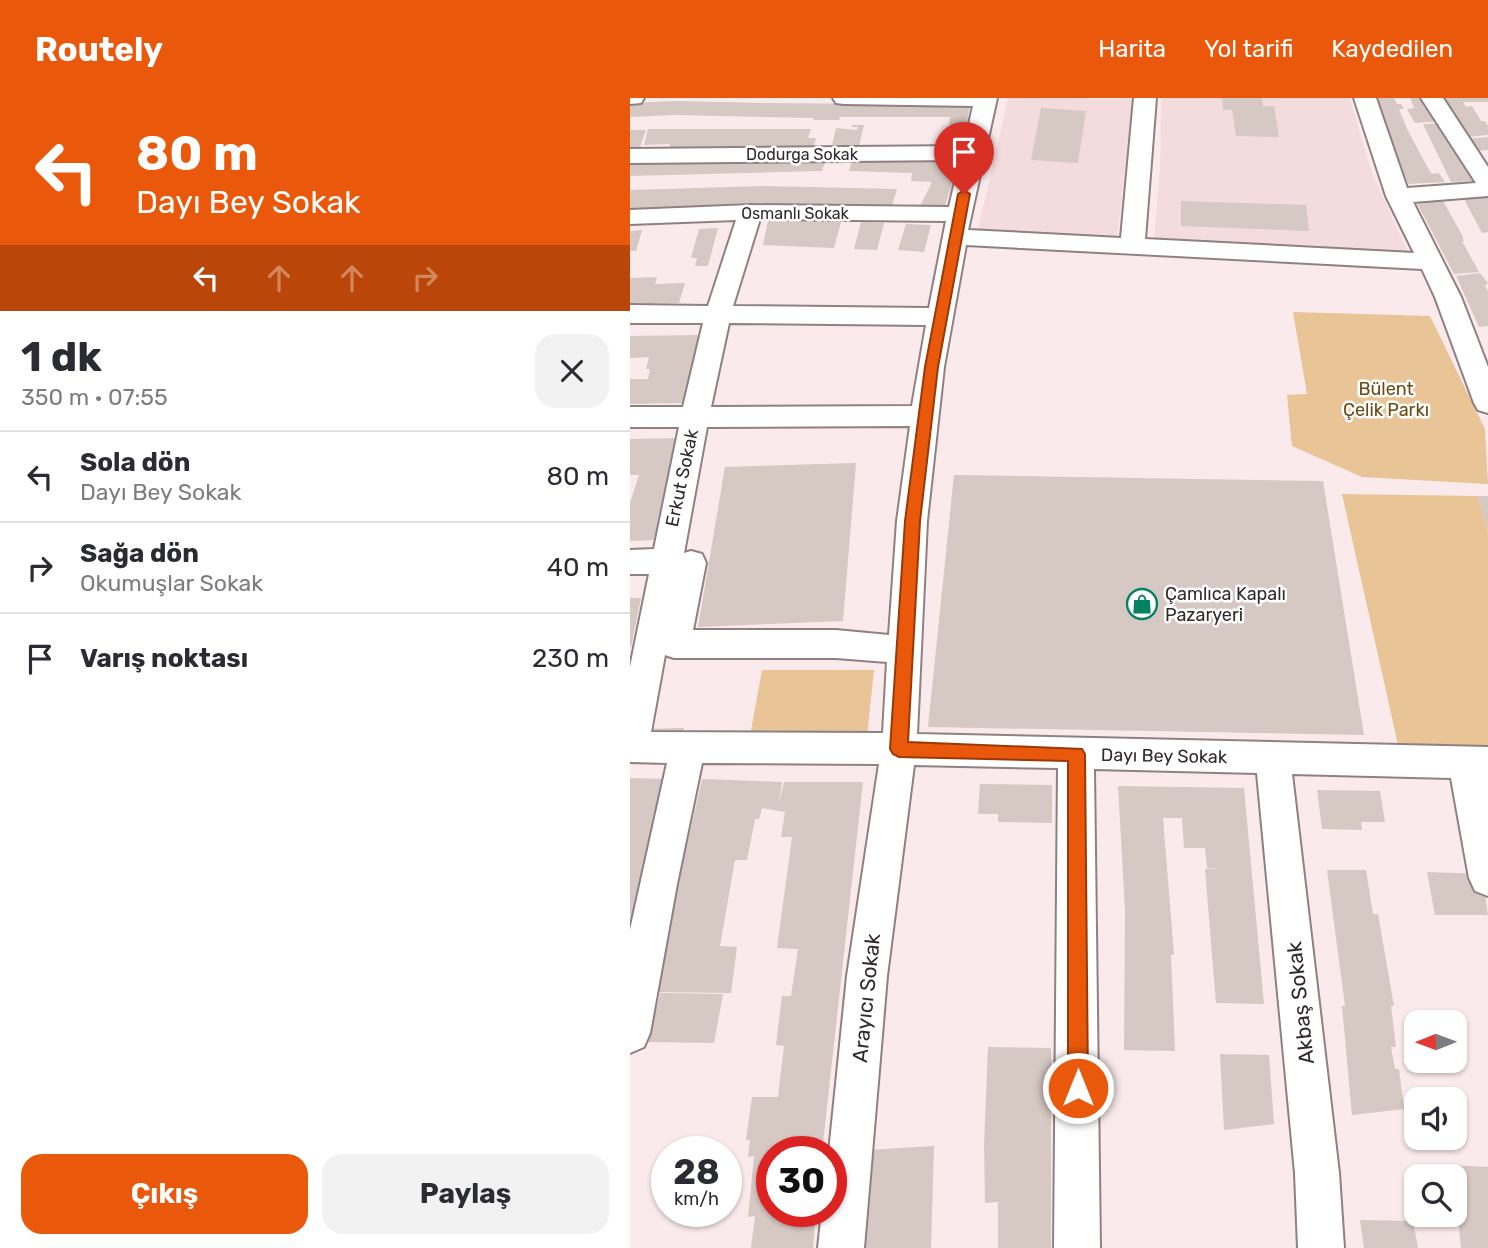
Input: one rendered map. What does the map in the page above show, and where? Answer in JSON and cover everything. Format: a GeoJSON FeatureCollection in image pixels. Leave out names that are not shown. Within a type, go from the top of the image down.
{"type":"FeatureCollection","features":[{"type":"Feature","properties":{"kind":"street"},"geometry":{"type":"LineString","coordinates":[[844,98],[986,99]]}},
{"type":"Feature","properties":{"kind":"street"},"geometry":{"type":"LineString","coordinates":[[1132,247],[1145,98]]}},
{"type":"Feature","properties":{"kind":"street"},"geometry":{"type":"LineString","coordinates":[[1365,98],[1398,195],[1448,297],[1487,399]]}},
{"type":"Feature","properties":{"kind":"street"},"geometry":{"type":"LineString","coordinates":[[1398,195],[1488,186],[1432,98]]}},
{"type":"Feature","properties":{"kind":"street","name":"Arayıcı Sokak"},"geometry":{"type":"LineString","coordinates":[[841,1248],[867,976],[899,749],[912,521],[941,317],[957,226],[986,99]]}},
{"type":"Feature","properties":{"kind":"street","name":"Dodurga Sokak"},"geometry":{"type":"LineString","coordinates":[[630,156],[974,153]]}},
{"type":"Feature","properties":{"kind":"street","name":"Osmanlı Sokak"},"geometry":{"type":"LineString","coordinates":[[630,217],[750,212],[957,226],[1132,247],[1431,262]]}},
{"type":"Feature","properties":{"kind":"street","name":"Erkut Sokak"},"geometry":{"type":"LineString","coordinates":[[630,747],[678,562],[695,417],[718,315],[750,212]]}},
{"type":"Feature","properties":{"kind":"street"},"geometry":{"type":"LineString","coordinates":[[630,314],[941,317]]}},
{"type":"Feature","properties":{"kind":"street"},"geometry":{"type":"LineString","coordinates":[[630,417],[926,416]]}},
{"type":"Feature","properties":{"kind":"street"},"geometry":{"type":"LineString","coordinates":[[630,562],[678,562],[674,644],[835,644],[905,650]]}},
{"type":"Feature","properties":{"kind":"street","name":"Dayı Bey Sokak"},"geometry":{"type":"LineString","coordinates":[[630,747],[899,749],[1477,763]]}},
{"type":"Feature","properties":{"kind":"street"},"geometry":{"type":"LineString","coordinates":[[630,1033],[658,884],[688,748]]}},
{"type":"Feature","properties":{"kind":"street"},"geometry":{"type":"LineString","coordinates":[[1076,754],[1077,1248]]}},
{"type":"Feature","properties":{"kind":"street","name":"Akbaş Sokak"},"geometry":{"type":"LineString","coordinates":[[1273,759],[1314,1146],[1321,1248]]}},
{"type":"Feature","properties":{"kind":"street"},"geometry":{"type":"LineString","coordinates":[[1477,763],[1488,878]]}},
{"type":"Feature","properties":{"kind":"shaded area"},"geometry":{"type":"Polygon","coordinates":[[[1008,98],[1133,99],[1117,238],[978,230],[1008,98]]]}},
{"type":"Feature","properties":{"kind":"shaded area"},"geometry":{"type":"Polygon","coordinates":[[[1161,98],[1350,98],[1372,173],[1408,252],[1154,241],[1160,169],[1161,98]]]}},
{"type":"Feature","properties":{"kind":"green space","name":"Bülent Çelik Parkı"},"geometry":{"type":"Polygon","coordinates":[[[1293,312],[1430,316],[1485,429],[1488,484],[1362,477],[1292,446],[1287,395],[1307,394],[1293,312]]]}},
{"type":"Feature","properties":{"kind":"green space"},"geometry":{"type":"Polygon","coordinates":[[[1342,494],[1478,496],[1488,532],[1488,750],[1399,749],[1342,494]]]}},
{"type":"Feature","properties":{"kind":"green space"},"geometry":{"type":"Polygon","coordinates":[[[762,670],[874,670],[867,736],[750,736],[762,670]]]}},
{"type":"Feature","properties":{"kind":"building"},"geometry":{"type":"Polygon","coordinates":[[[1222,98],[1262,98],[1263,106],[1274,106],[1279,137],[1236,136],[1232,110],[1223,110],[1222,98]]]}},
{"type":"Feature","properties":{"kind":"building"},"geometry":{"type":"Polygon","coordinates":[[[1375,98],[1394,98],[1397,104],[1401,104],[1404,109],[1399,109],[1407,129],[1429,170],[1432,174],[1439,173],[1445,182],[1408,184],[1375,98]]]}},
{"type":"Feature","properties":{"kind":"building"},"geometry":{"type":"Polygon","coordinates":[[[1410,98],[1428,98],[1441,121],[1415,123],[1407,109],[1414,108],[1410,98]]]}},
{"type":"Feature","properties":{"kind":"building"},"geometry":{"type":"Polygon","coordinates":[[[1442,98],[1488,98],[1488,102],[1463,102],[1466,107],[1472,106],[1481,121],[1485,121],[1488,135],[1467,137],[1442,98]]]}},
{"type":"Feature","properties":{"kind":"building"},"geometry":{"type":"Polygon","coordinates":[[[675,101],[970,105],[966,126],[949,125],[950,117],[840,117],[839,120],[813,120],[814,118],[675,115],[630,117],[630,103],[675,101]]]}},
{"type":"Feature","properties":{"kind":"building"},"geometry":{"type":"Polygon","coordinates":[[[1041,108],[1086,111],[1078,163],[1031,160],[1041,108]]]}},
{"type":"Feature","properties":{"kind":"building"},"geometry":{"type":"Polygon","coordinates":[[[1442,123],[1476,181],[1451,182],[1423,124],[1442,123]]]}},
{"type":"Feature","properties":{"kind":"building"},"geometry":{"type":"Polygon","coordinates":[[[852,125],[864,125],[859,146],[832,145],[836,128],[857,130],[858,127],[852,125]]]}},
{"type":"Feature","properties":{"kind":"building"},"geometry":{"type":"Polygon","coordinates":[[[648,129],[811,129],[808,138],[816,138],[814,146],[670,147],[670,144],[644,145],[648,129]]]}},
{"type":"Feature","properties":{"kind":"building"},"geometry":{"type":"Polygon","coordinates":[[[630,130],[646,130],[640,147],[630,147],[630,130]]]}},
{"type":"Feature","properties":{"kind":"building"},"geometry":{"type":"Polygon","coordinates":[[[1488,137],[1488,150],[1476,151],[1468,139],[1488,137]]]}},
{"type":"Feature","properties":{"kind":"building"},"geometry":{"type":"Polygon","coordinates":[[[827,156],[822,171],[630,176],[630,159],[827,156]]]}},
{"type":"Feature","properties":{"kind":"building"},"geometry":{"type":"Polygon","coordinates":[[[853,157],[960,158],[945,206],[920,206],[932,182],[911,181],[912,173],[849,171],[853,157]]]}},
{"type":"Feature","properties":{"kind":"building"},"geometry":{"type":"Polygon","coordinates":[[[764,186],[897,189],[892,206],[749,203],[630,209],[630,190],[764,186]]]}},
{"type":"Feature","properties":{"kind":"building"},"geometry":{"type":"Polygon","coordinates":[[[1488,197],[1488,232],[1482,233],[1464,199],[1488,197]]]}},
{"type":"Feature","properties":{"kind":"building"},"geometry":{"type":"Polygon","coordinates":[[[1442,199],[1479,272],[1454,274],[1417,203],[1442,199]]]}},
{"type":"Feature","properties":{"kind":"building"},"geometry":{"type":"Polygon","coordinates":[[[1181,201],[1306,205],[1309,231],[1181,226],[1181,201]]]}},
{"type":"Feature","properties":{"kind":"building"},"geometry":{"type":"Polygon","coordinates":[[[768,221],[841,222],[834,248],[763,245],[768,221]]]}},
{"type":"Feature","properties":{"kind":"building"},"geometry":{"type":"Polygon","coordinates":[[[861,222],[884,223],[877,250],[854,249],[861,222]]]}},
{"type":"Feature","properties":{"kind":"building"},"geometry":{"type":"Polygon","coordinates":[[[906,224],[931,225],[924,252],[898,250],[906,224]]]}},
{"type":"Feature","properties":{"kind":"building"},"geometry":{"type":"Polygon","coordinates":[[[718,228],[708,266],[695,266],[697,258],[691,258],[699,229],[718,228]]]}},
{"type":"Feature","properties":{"kind":"building"},"geometry":{"type":"Polygon","coordinates":[[[642,230],[636,251],[630,251],[630,231],[642,230]]]}},
{"type":"Feature","properties":{"kind":"building"},"geometry":{"type":"Polygon","coordinates":[[[1480,273],[1488,283],[1485,286],[1488,291],[1488,326],[1479,327],[1456,276],[1480,273]]]}},
{"type":"Feature","properties":{"kind":"building"},"geometry":{"type":"Polygon","coordinates":[[[657,277],[655,284],[685,283],[679,303],[630,304],[630,278],[657,277]]]}},
{"type":"Feature","properties":{"kind":"building"},"geometry":{"type":"Polygon","coordinates":[[[703,335],[684,403],[630,404],[630,379],[648,379],[650,369],[646,369],[649,357],[630,358],[630,336],[703,335]]]}},
{"type":"Feature","properties":{"kind":"building"},"geometry":{"type":"Polygon","coordinates":[[[679,438],[654,540],[630,541],[630,503],[639,475],[630,475],[630,439],[679,438]]]}},
{"type":"Feature","properties":{"kind":"building"},"geometry":{"type":"Polygon","coordinates":[[[856,463],[843,621],[698,627],[725,467],[856,463]]]}},
{"type":"Feature","properties":{"kind":"building","name":"Çamlıca Kapalı Pazaryeri"},"geometry":{"type":"Polygon","coordinates":[[[954,475],[1323,481],[1364,735],[928,727],[954,475]]]}},
{"type":"Feature","properties":{"kind":"building"},"geometry":{"type":"Polygon","coordinates":[[[1478,496],[1488,496],[1488,529],[1487,529],[1478,496]]]}},
{"type":"Feature","properties":{"kind":"building"},"geometry":{"type":"Polygon","coordinates":[[[630,598],[641,598],[631,647],[630,647],[630,598]]]}},
{"type":"Feature","properties":{"kind":"building"},"geometry":{"type":"Polygon","coordinates":[[[684,728],[681,743],[640,729],[684,728]]]}},
{"type":"Feature","properties":{"kind":"building"},"geometry":{"type":"Polygon","coordinates":[[[630,778],[671,779],[630,944],[630,778]]]}},
{"type":"Feature","properties":{"kind":"building"},"geometry":{"type":"Polygon","coordinates":[[[702,779],[782,782],[779,803],[784,782],[863,782],[824,1136],[756,1136],[756,1227],[815,1227],[813,1248],[751,1248],[755,1216],[748,1217],[754,1156],[748,1157],[750,1140],[746,1140],[752,1097],[778,1097],[784,1046],[776,1045],[782,996],[791,996],[798,949],[777,948],[792,837],[781,837],[785,812],[762,808],[759,819],[755,819],[747,860],[735,860],[720,946],[737,947],[731,993],[654,992],[702,779]]]}},
{"type":"Feature","properties":{"kind":"building"},"geometry":{"type":"Polygon","coordinates":[[[980,784],[1052,785],[1052,823],[998,822],[998,814],[978,814],[980,784]]]}},
{"type":"Feature","properties":{"kind":"building"},"geometry":{"type":"Polygon","coordinates":[[[1118,786],[1244,788],[1264,1004],[1216,1003],[1205,869],[1217,868],[1207,868],[1205,848],[1184,848],[1182,818],[1163,818],[1174,955],[1171,955],[1175,1051],[1124,1050],[1125,910],[1118,786]]]}},
{"type":"Feature","properties":{"kind":"building"},"geometry":{"type":"Polygon","coordinates":[[[1317,790],[1380,791],[1385,822],[1361,822],[1362,830],[1322,829],[1317,790]]]}},
{"type":"Feature","properties":{"kind":"building"},"geometry":{"type":"Polygon","coordinates":[[[1327,870],[1366,870],[1373,914],[1378,914],[1394,1006],[1391,1006],[1396,1047],[1391,1047],[1395,1069],[1399,1069],[1404,1109],[1352,1115],[1342,1006],[1345,1006],[1327,870]]]}},
{"type":"Feature","properties":{"kind":"building"},"geometry":{"type":"Polygon","coordinates":[[[1427,872],[1482,874],[1488,915],[1435,915],[1427,872]]]}},
{"type":"Feature","properties":{"kind":"building"},"geometry":{"type":"Polygon","coordinates":[[[660,993],[723,994],[714,1043],[646,1042],[653,1007],[657,1008],[660,993]]]}},
{"type":"Feature","properties":{"kind":"building"},"geometry":{"type":"Polygon","coordinates":[[[988,1047],[1051,1048],[1051,1248],[998,1248],[998,1202],[985,1203],[984,1145],[988,1047]]]}},
{"type":"Feature","properties":{"kind":"building"},"geometry":{"type":"Polygon","coordinates":[[[1220,1054],[1269,1055],[1274,1124],[1224,1130],[1220,1054]]]}},
{"type":"Feature","properties":{"kind":"building"},"geometry":{"type":"Polygon","coordinates":[[[934,1146],[931,1248],[862,1248],[868,1150],[934,1146]]]}},
{"type":"Feature","properties":{"kind":"building"},"geometry":{"type":"Polygon","coordinates":[[[1467,1166],[1488,1167],[1488,1248],[1461,1248],[1459,1227],[1467,1227],[1467,1166]]]}},
{"type":"Feature","properties":{"kind":"building"},"geometry":{"type":"Polygon","coordinates":[[[1360,1220],[1404,1221],[1404,1227],[1414,1227],[1418,1248],[1364,1248],[1360,1220]]]}},
{"type":"Feature","properties":{"kind":"place","name":"Çamlıca Kapalı Pazaryeri"},"geometry":{"type":"Point","coordinates":[1142,604]}},
{"type":"Feature","properties":{"kind":"route"},"geometry":{"type":"LineString","coordinates":[[964,194],[932,367],[912,521],[899,749],[1076,754],[1078,1088]]}}]}
